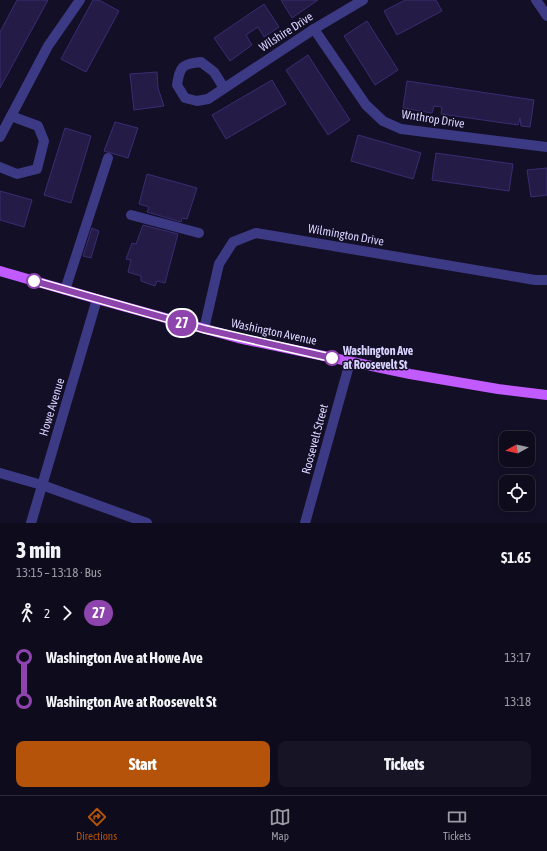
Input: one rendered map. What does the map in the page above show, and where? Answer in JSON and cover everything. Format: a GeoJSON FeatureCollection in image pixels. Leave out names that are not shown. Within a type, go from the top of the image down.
{"type":"FeatureCollection","features":[{"type":"Feature","properties":{"kind":"main road","name":"Washington Avenue"},"geometry":{"type":"LineString","coordinates":[[0,271],[97,300],[204,329],[418,376],[498,389],[547,395]]}},
{"type":"Feature","properties":{"kind":"street"},"geometry":{"type":"LineString","coordinates":[[0,137],[48,46],[80,0]]}},
{"type":"Feature","properties":{"kind":"street","name":"Wilshire Drive"},"geometry":{"type":"LineString","coordinates":[[224,88],[214,72],[201,62],[188,64],[179,71],[177,85],[185,98],[197,101],[208,99],[314,29],[363,0]]}},
{"type":"Feature","properties":{"kind":"street"},"geometry":{"type":"LineString","coordinates":[[541,2],[547,16]]}},
{"type":"Feature","properties":{"kind":"street","name":"Wnthrop Drive"},"geometry":{"type":"LineString","coordinates":[[314,29],[366,105],[383,121],[401,129],[547,147]]}},
{"type":"Feature","properties":{"kind":"street"},"geometry":{"type":"LineString","coordinates":[[0,168],[17,174],[37,169],[44,140],[38,126],[11,116]]}},
{"type":"Feature","properties":{"kind":"street"},"geometry":{"type":"LineString","coordinates":[[65,290],[108,158]]}},
{"type":"Feature","properties":{"kind":"street"},"geometry":{"type":"LineString","coordinates":[[131,215],[199,233]]}},
{"type":"Feature","properties":{"kind":"street","name":"Wilmington Drive"},"geometry":{"type":"LineString","coordinates":[[204,329],[219,264],[233,242],[256,233],[535,280],[547,280]]}},
{"type":"Feature","properties":{"kind":"street","name":"Howe Avenue"},"geometry":{"type":"LineString","coordinates":[[31,523],[97,300]]}},
{"type":"Feature","properties":{"kind":"street","name":"Roosevelt Street"},"geometry":{"type":"LineString","coordinates":[[306,523],[350,362]]}},
{"type":"Feature","properties":{"kind":"street"},"geometry":{"type":"LineString","coordinates":[[0,473],[42,485],[147,523]]}},
{"type":"Feature","properties":{"kind":"building"},"geometry":{"type":"Polygon","coordinates":[[[17,0],[48,0],[0,88],[0,32],[17,0]]]}},
{"type":"Feature","properties":{"kind":"building"},"geometry":{"type":"Polygon","coordinates":[[[93,0],[99,0],[119,11],[86,72],[61,59],[93,0]]]}},
{"type":"Feature","properties":{"kind":"building"},"geometry":{"type":"Polygon","coordinates":[[[281,0],[318,0],[292,18],[281,0]]]}},
{"type":"Feature","properties":{"kind":"building"},"geometry":{"type":"Polygon","coordinates":[[[405,0],[436,0],[442,11],[397,35],[384,11],[405,0]]]}},
{"type":"Feature","properties":{"kind":"building"},"geometry":{"type":"Polygon","coordinates":[[[264,4],[279,27],[264,37],[258,27],[246,35],[252,45],[230,61],[214,38],[264,4]]]}},
{"type":"Feature","properties":{"kind":"building"},"geometry":{"type":"Polygon","coordinates":[[[367,21],[398,70],[375,85],[344,36],[367,21]]]}},
{"type":"Feature","properties":{"kind":"building"},"geometry":{"type":"Polygon","coordinates":[[[308,55],[350,120],[328,135],[286,70],[308,55]]]}},
{"type":"Feature","properties":{"kind":"building"},"geometry":{"type":"Polygon","coordinates":[[[157,72],[158,88],[164,106],[134,110],[130,74],[157,72]]]}},
{"type":"Feature","properties":{"kind":"building"},"geometry":{"type":"Polygon","coordinates":[[[272,80],[286,104],[226,139],[212,115],[272,80]]]}},
{"type":"Feature","properties":{"kind":"building"},"geometry":{"type":"Polygon","coordinates":[[[407,81],[534,100],[530,127],[521,126],[520,118],[518,125],[441,114],[442,107],[434,106],[432,113],[403,108],[407,81]]]}},
{"type":"Feature","properties":{"kind":"building"},"geometry":{"type":"Polygon","coordinates":[[[115,122],[138,128],[128,158],[104,151],[115,122]]]}},
{"type":"Feature","properties":{"kind":"building"},"geometry":{"type":"Polygon","coordinates":[[[65,128],[91,136],[71,203],[44,195],[65,128]]]}},
{"type":"Feature","properties":{"kind":"building"},"geometry":{"type":"Polygon","coordinates":[[[358,135],[421,153],[413,179],[351,161],[358,135]]]}},
{"type":"Feature","properties":{"kind":"building"},"geometry":{"type":"Polygon","coordinates":[[[436,153],[513,164],[509,191],[432,180],[436,153]]]}},
{"type":"Feature","properties":{"kind":"building"},"geometry":{"type":"Polygon","coordinates":[[[547,168],[547,195],[531,197],[527,170],[547,168]]]}},
{"type":"Feature","properties":{"kind":"building"},"geometry":{"type":"Polygon","coordinates":[[[147,174],[197,188],[187,219],[182,218],[181,222],[147,212],[149,207],[139,204],[147,174]]]}},
{"type":"Feature","properties":{"kind":"building"},"geometry":{"type":"Polygon","coordinates":[[[0,191],[32,200],[24,227],[0,220],[0,191]]]}},
{"type":"Feature","properties":{"kind":"building"},"geometry":{"type":"Polygon","coordinates":[[[143,225],[178,234],[165,283],[157,281],[155,286],[141,281],[141,276],[128,272],[131,260],[126,259],[132,243],[136,244],[143,225]]]}},
{"type":"Feature","properties":{"kind":"building"},"geometry":{"type":"Polygon","coordinates":[[[92,228],[99,231],[91,258],[83,256],[92,228]]]}},
{"type":"Feature","properties":{"kind":"bus line","name":"27"},"geometry":{"type":"LineString","coordinates":[[34,281],[97,300],[238,338],[332,358]]}},
{"type":"Feature","properties":{"kind":"place","name":"Washington Ave at Roosevelt St"},"geometry":{"type":"Point","coordinates":[332,358]}}]}
